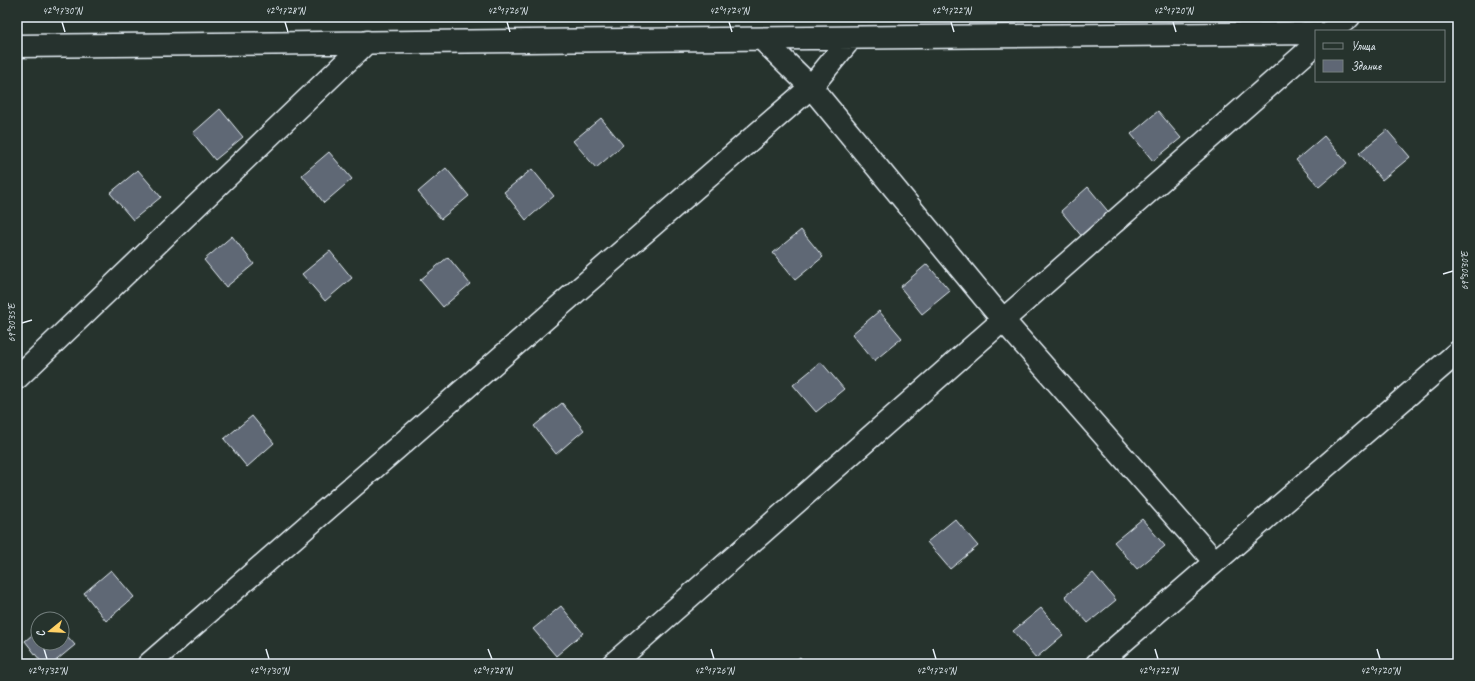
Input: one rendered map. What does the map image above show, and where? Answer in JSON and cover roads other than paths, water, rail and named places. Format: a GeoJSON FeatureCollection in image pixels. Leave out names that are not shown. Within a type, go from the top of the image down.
{"type":"FeatureCollection","features":[{"type":"Feature","properties":{"kind":"lane"},"geometry":{"type":"LineString","coordinates":[[1330,17],[1330,30]]}},
{"type":"Feature","properties":{"kind":"lane"},"geometry":{"type":"LineString","coordinates":[[1331,30],[1349,17]]}},
{"type":"Feature","properties":{"kind":"lane"},"geometry":{"type":"LineString","coordinates":[[17,46],[1315,33]]}},
{"type":"Feature","properties":{"kind":"lane"},"geometry":{"type":"LineString","coordinates":[[149,664],[811,87],[851,38]]}},
{"type":"Feature","properties":{"kind":"lane"},"geometry":{"type":"LineString","coordinates":[[762,39],[811,87],[1003,320],[1215,562]]}},
{"type":"Feature","properties":{"kind":"lane"},"geometry":{"type":"LineString","coordinates":[[17,378],[367,42]]}},
{"type":"Feature","properties":{"kind":"lane"},"geometry":{"type":"LineString","coordinates":[[613,664],[1315,45]]}},
{"type":"Feature","properties":{"kind":"lane"},"geometry":{"type":"LineString","coordinates":[[1097,664],[1458,352]]}}]}
